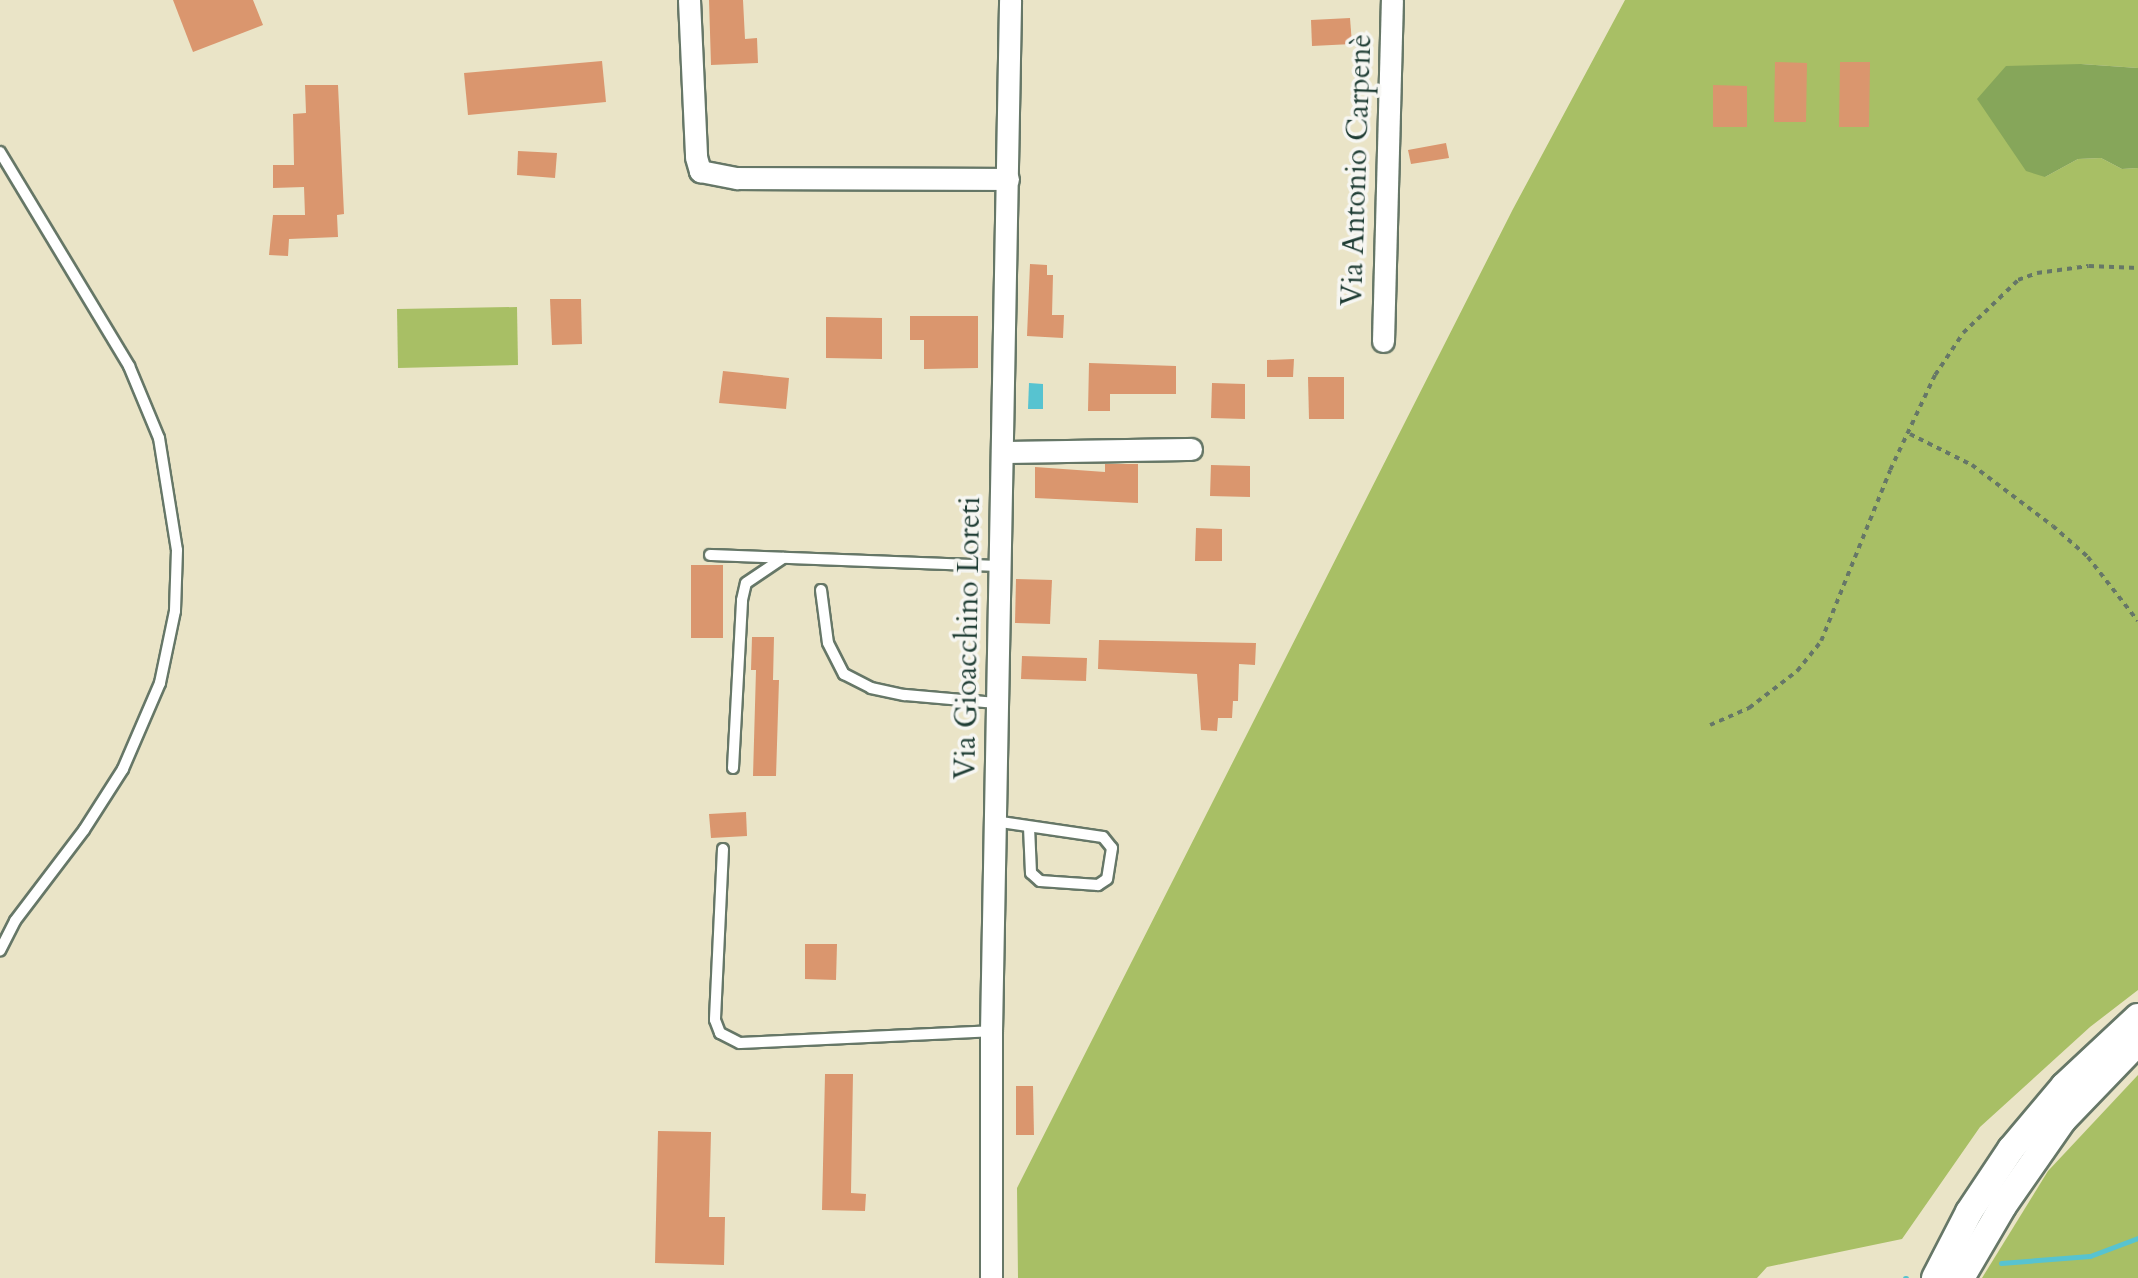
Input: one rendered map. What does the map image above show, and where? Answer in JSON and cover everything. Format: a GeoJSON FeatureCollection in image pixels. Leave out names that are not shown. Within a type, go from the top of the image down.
{"type":"FeatureCollection","features":[{"type":"Feature","properties":{"kind":"street"},"geometry":{"type":"LineString","coordinates":[[689,0],[695,145],[701,171],[737,178],[1008,179]]}},
{"type":"Feature","properties":{"kind":"street","name":"Via Gioacchino Loreti"},"geometry":{"type":"LineString","coordinates":[[991,1278],[991,1031],[1010,0]]}},
{"type":"Feature","properties":{"kind":"street","name":"Via Antonio Carpenè"},"geometry":{"type":"LineString","coordinates":[[1382,341],[1392,0]]}},
{"type":"Feature","properties":{"kind":"street"},"geometry":{"type":"LineString","coordinates":[[1002,452],[1191,449]]}},
{"type":"Feature","properties":{"kind":"street"},"geometry":{"type":"LineString","coordinates":[[1935,1278],[1969,1212],[2011,1149],[2070,1080],[2138,1017]]}},
{"type":"Feature","properties":{"kind":"street"},"geometry":{"type":"LineString","coordinates":[[1961,1278],[2003,1206],[2063,1120],[2138,1042]]}},
{"type":"Feature","properties":{"kind":"lane"},"geometry":{"type":"LineString","coordinates":[[0,152],[129,366],[159,438],[177,550],[175,611],[160,683],[122,769],[83,830],[15,921],[0,950]]}},
{"type":"Feature","properties":{"kind":"lane"},"geometry":{"type":"LineString","coordinates":[[710,555],[1000,566]]}},
{"type":"Feature","properties":{"kind":"lane"},"geometry":{"type":"LineString","coordinates":[[733,768],[742,600],[746,583],[783,558]]}},
{"type":"Feature","properties":{"kind":"lane"},"geometry":{"type":"LineString","coordinates":[[821,590],[828,643],[844,674],[882,690],[997,703]]}},
{"type":"Feature","properties":{"kind":"lane"},"geometry":{"type":"LineString","coordinates":[[995,821],[1103,838],[1112,848],[1107,879],[1098,885],[1040,881],[1031,873],[1029,827]]}},
{"type":"Feature","properties":{"kind":"lane"},"geometry":{"type":"LineString","coordinates":[[723,849],[715,1020],[720,1033],[740,1043],[991,1031]]}},
{"type":"Feature","properties":{"kind":"path"},"geometry":{"type":"LineString","coordinates":[[1710,724],[1749,708],[1797,671],[1821,641],[1889,470],[1909,434],[1935,375],[1963,332],[2018,280],[2089,266],[2138,268]]}},
{"type":"Feature","properties":{"kind":"path"},"geometry":{"type":"LineString","coordinates":[[1909,434],[1972,465],[2029,506],[2088,557],[2138,621]]}},
{"type":"Feature","properties":{"kind":"green space"},"geometry":{"type":"Polygon","coordinates":[[[1625,0],[2138,0],[2138,68],[2081,64],[2045,177],[2078,159],[2101,158],[2122,169],[2138,168],[2138,990],[2090,1027],[1980,1127],[1902,1239],[1767,1267],[1757,1278],[1018,1278],[1017,1188],[1513,209],[1625,0]]]}},
{"type":"Feature","properties":{"kind":"green space"},"geometry":{"type":"Polygon","coordinates":[[[2081,64],[2138,68],[2138,168],[2122,169],[2101,158],[2078,159],[2045,177],[2026,171],[1977,99],[2006,66],[2081,64]]]}},
{"type":"Feature","properties":{"kind":"green space"},"geometry":{"type":"Polygon","coordinates":[[[517,307],[518,365],[398,368],[397,309],[517,307]]]}},
{"type":"Feature","properties":{"kind":"green space"},"geometry":{"type":"Polygon","coordinates":[[[2138,1075],[2138,1278],[1982,1278],[2048,1171],[2138,1075]]]}},
{"type":"Feature","properties":{"kind":"water"},"geometry":{"type":"Polygon","coordinates":[[[1029,383],[1043,384],[1043,409],[1028,409],[1029,383]]]}},
{"type":"Feature","properties":{"kind":"building"},"geometry":{"type":"Polygon","coordinates":[[[173,0],[253,0],[263,25],[193,52],[173,0]]]}},
{"type":"Feature","properties":{"kind":"building"},"geometry":{"type":"Polygon","coordinates":[[[709,0],[743,0],[745,39],[757,38],[758,63],[711,65],[709,0]]]}},
{"type":"Feature","properties":{"kind":"building"},"geometry":{"type":"Polygon","coordinates":[[[1350,18],[1352,44],[1312,46],[1311,20],[1350,18]]]}},
{"type":"Feature","properties":{"kind":"building"},"geometry":{"type":"Polygon","coordinates":[[[602,61],[606,102],[468,115],[464,73],[602,61]]]}},
{"type":"Feature","properties":{"kind":"building"},"geometry":{"type":"Polygon","coordinates":[[[1775,62],[1807,63],[1806,122],[1774,122],[1775,62]]]}},
{"type":"Feature","properties":{"kind":"building"},"geometry":{"type":"Polygon","coordinates":[[[1840,62],[1870,62],[1869,127],[1839,127],[1840,62]]]}},
{"type":"Feature","properties":{"kind":"building"},"geometry":{"type":"Polygon","coordinates":[[[305,85],[338,85],[344,214],[337,215],[338,237],[289,239],[288,256],[269,255],[273,215],[305,215],[304,187],[273,188],[273,165],[294,165],[293,114],[306,113],[305,85]]]}},
{"type":"Feature","properties":{"kind":"building"},"geometry":{"type":"Polygon","coordinates":[[[1713,85],[1747,86],[1747,127],[1713,127],[1713,85]]]}},
{"type":"Feature","properties":{"kind":"building"},"geometry":{"type":"Polygon","coordinates":[[[1446,143],[1449,158],[1411,164],[1408,150],[1446,143]]]}},
{"type":"Feature","properties":{"kind":"building"},"geometry":{"type":"Polygon","coordinates":[[[518,151],[557,153],[555,178],[517,175],[518,151]]]}},
{"type":"Feature","properties":{"kind":"building"},"geometry":{"type":"Polygon","coordinates":[[[1030,264],[1047,265],[1047,275],[1053,275],[1052,315],[1064,315],[1063,338],[1027,336],[1030,264]]]}},
{"type":"Feature","properties":{"kind":"building"},"geometry":{"type":"Polygon","coordinates":[[[550,299],[581,299],[582,344],[552,345],[550,299]]]}},
{"type":"Feature","properties":{"kind":"building"},"geometry":{"type":"Polygon","coordinates":[[[910,316],[978,316],[978,368],[924,369],[924,340],[910,340],[910,316]]]}},
{"type":"Feature","properties":{"kind":"building"},"geometry":{"type":"Polygon","coordinates":[[[826,317],[882,318],[882,359],[826,358],[826,317]]]}},
{"type":"Feature","properties":{"kind":"building"},"geometry":{"type":"Polygon","coordinates":[[[1294,359],[1293,377],[1267,377],[1267,360],[1294,359]]]}},
{"type":"Feature","properties":{"kind":"building"},"geometry":{"type":"Polygon","coordinates":[[[1089,363],[1176,366],[1176,394],[1110,394],[1110,411],[1088,411],[1089,363]]]}},
{"type":"Feature","properties":{"kind":"building"},"geometry":{"type":"Polygon","coordinates":[[[723,371],[789,378],[786,409],[719,403],[723,371]]]}},
{"type":"Feature","properties":{"kind":"building"},"geometry":{"type":"Polygon","coordinates":[[[1308,377],[1344,377],[1344,419],[1309,419],[1308,377]]]}},
{"type":"Feature","properties":{"kind":"building"},"geometry":{"type":"Polygon","coordinates":[[[1212,383],[1245,384],[1245,419],[1211,418],[1212,383]]]}},
{"type":"Feature","properties":{"kind":"building"},"geometry":{"type":"Polygon","coordinates":[[[1105,464],[1138,464],[1138,503],[1035,498],[1035,467],[1105,472],[1105,464]]]}},
{"type":"Feature","properties":{"kind":"building"},"geometry":{"type":"Polygon","coordinates":[[[1211,465],[1250,466],[1250,497],[1210,496],[1211,465]]]}},
{"type":"Feature","properties":{"kind":"building"},"geometry":{"type":"Polygon","coordinates":[[[1196,528],[1222,529],[1222,561],[1195,561],[1196,528]]]}},
{"type":"Feature","properties":{"kind":"building"},"geometry":{"type":"Polygon","coordinates":[[[691,565],[723,565],[723,638],[691,638],[691,565]]]}},
{"type":"Feature","properties":{"kind":"building"},"geometry":{"type":"Polygon","coordinates":[[[1016,579],[1052,580],[1050,624],[1015,623],[1016,579]]]}},
{"type":"Feature","properties":{"kind":"building"},"geometry":{"type":"Polygon","coordinates":[[[752,637],[774,637],[773,680],[779,680],[776,776],[753,776],[756,670],[751,670],[752,637]]]}},
{"type":"Feature","properties":{"kind":"building"},"geometry":{"type":"Polygon","coordinates":[[[1099,640],[1256,643],[1255,665],[1239,664],[1238,701],[1233,701],[1232,718],[1218,718],[1217,731],[1201,730],[1197,674],[1098,669],[1099,640]]]}},
{"type":"Feature","properties":{"kind":"building"},"geometry":{"type":"Polygon","coordinates":[[[1022,656],[1087,658],[1086,681],[1021,679],[1022,656]]]}},
{"type":"Feature","properties":{"kind":"building"},"geometry":{"type":"Polygon","coordinates":[[[746,812],[747,836],[711,838],[709,814],[746,812]]]}},
{"type":"Feature","properties":{"kind":"building"},"geometry":{"type":"Polygon","coordinates":[[[805,944],[837,944],[836,980],[805,979],[805,944]]]}},
{"type":"Feature","properties":{"kind":"building"},"geometry":{"type":"Polygon","coordinates":[[[825,1074],[853,1074],[851,1193],[866,1194],[865,1211],[822,1210],[825,1074]]]}},
{"type":"Feature","properties":{"kind":"building"},"geometry":{"type":"Polygon","coordinates":[[[1016,1086],[1033,1086],[1034,1135],[1016,1135],[1016,1086]]]}},
{"type":"Feature","properties":{"kind":"building"},"geometry":{"type":"Polygon","coordinates":[[[658,1131],[711,1132],[709,1217],[725,1217],[724,1265],[655,1263],[658,1131]]]}},
{"type":"Feature","properties":{"kind":"waterway"},"geometry":{"type":"LineString","coordinates":[[2001,1263],[2090,1256],[2138,1238]]}}]}
